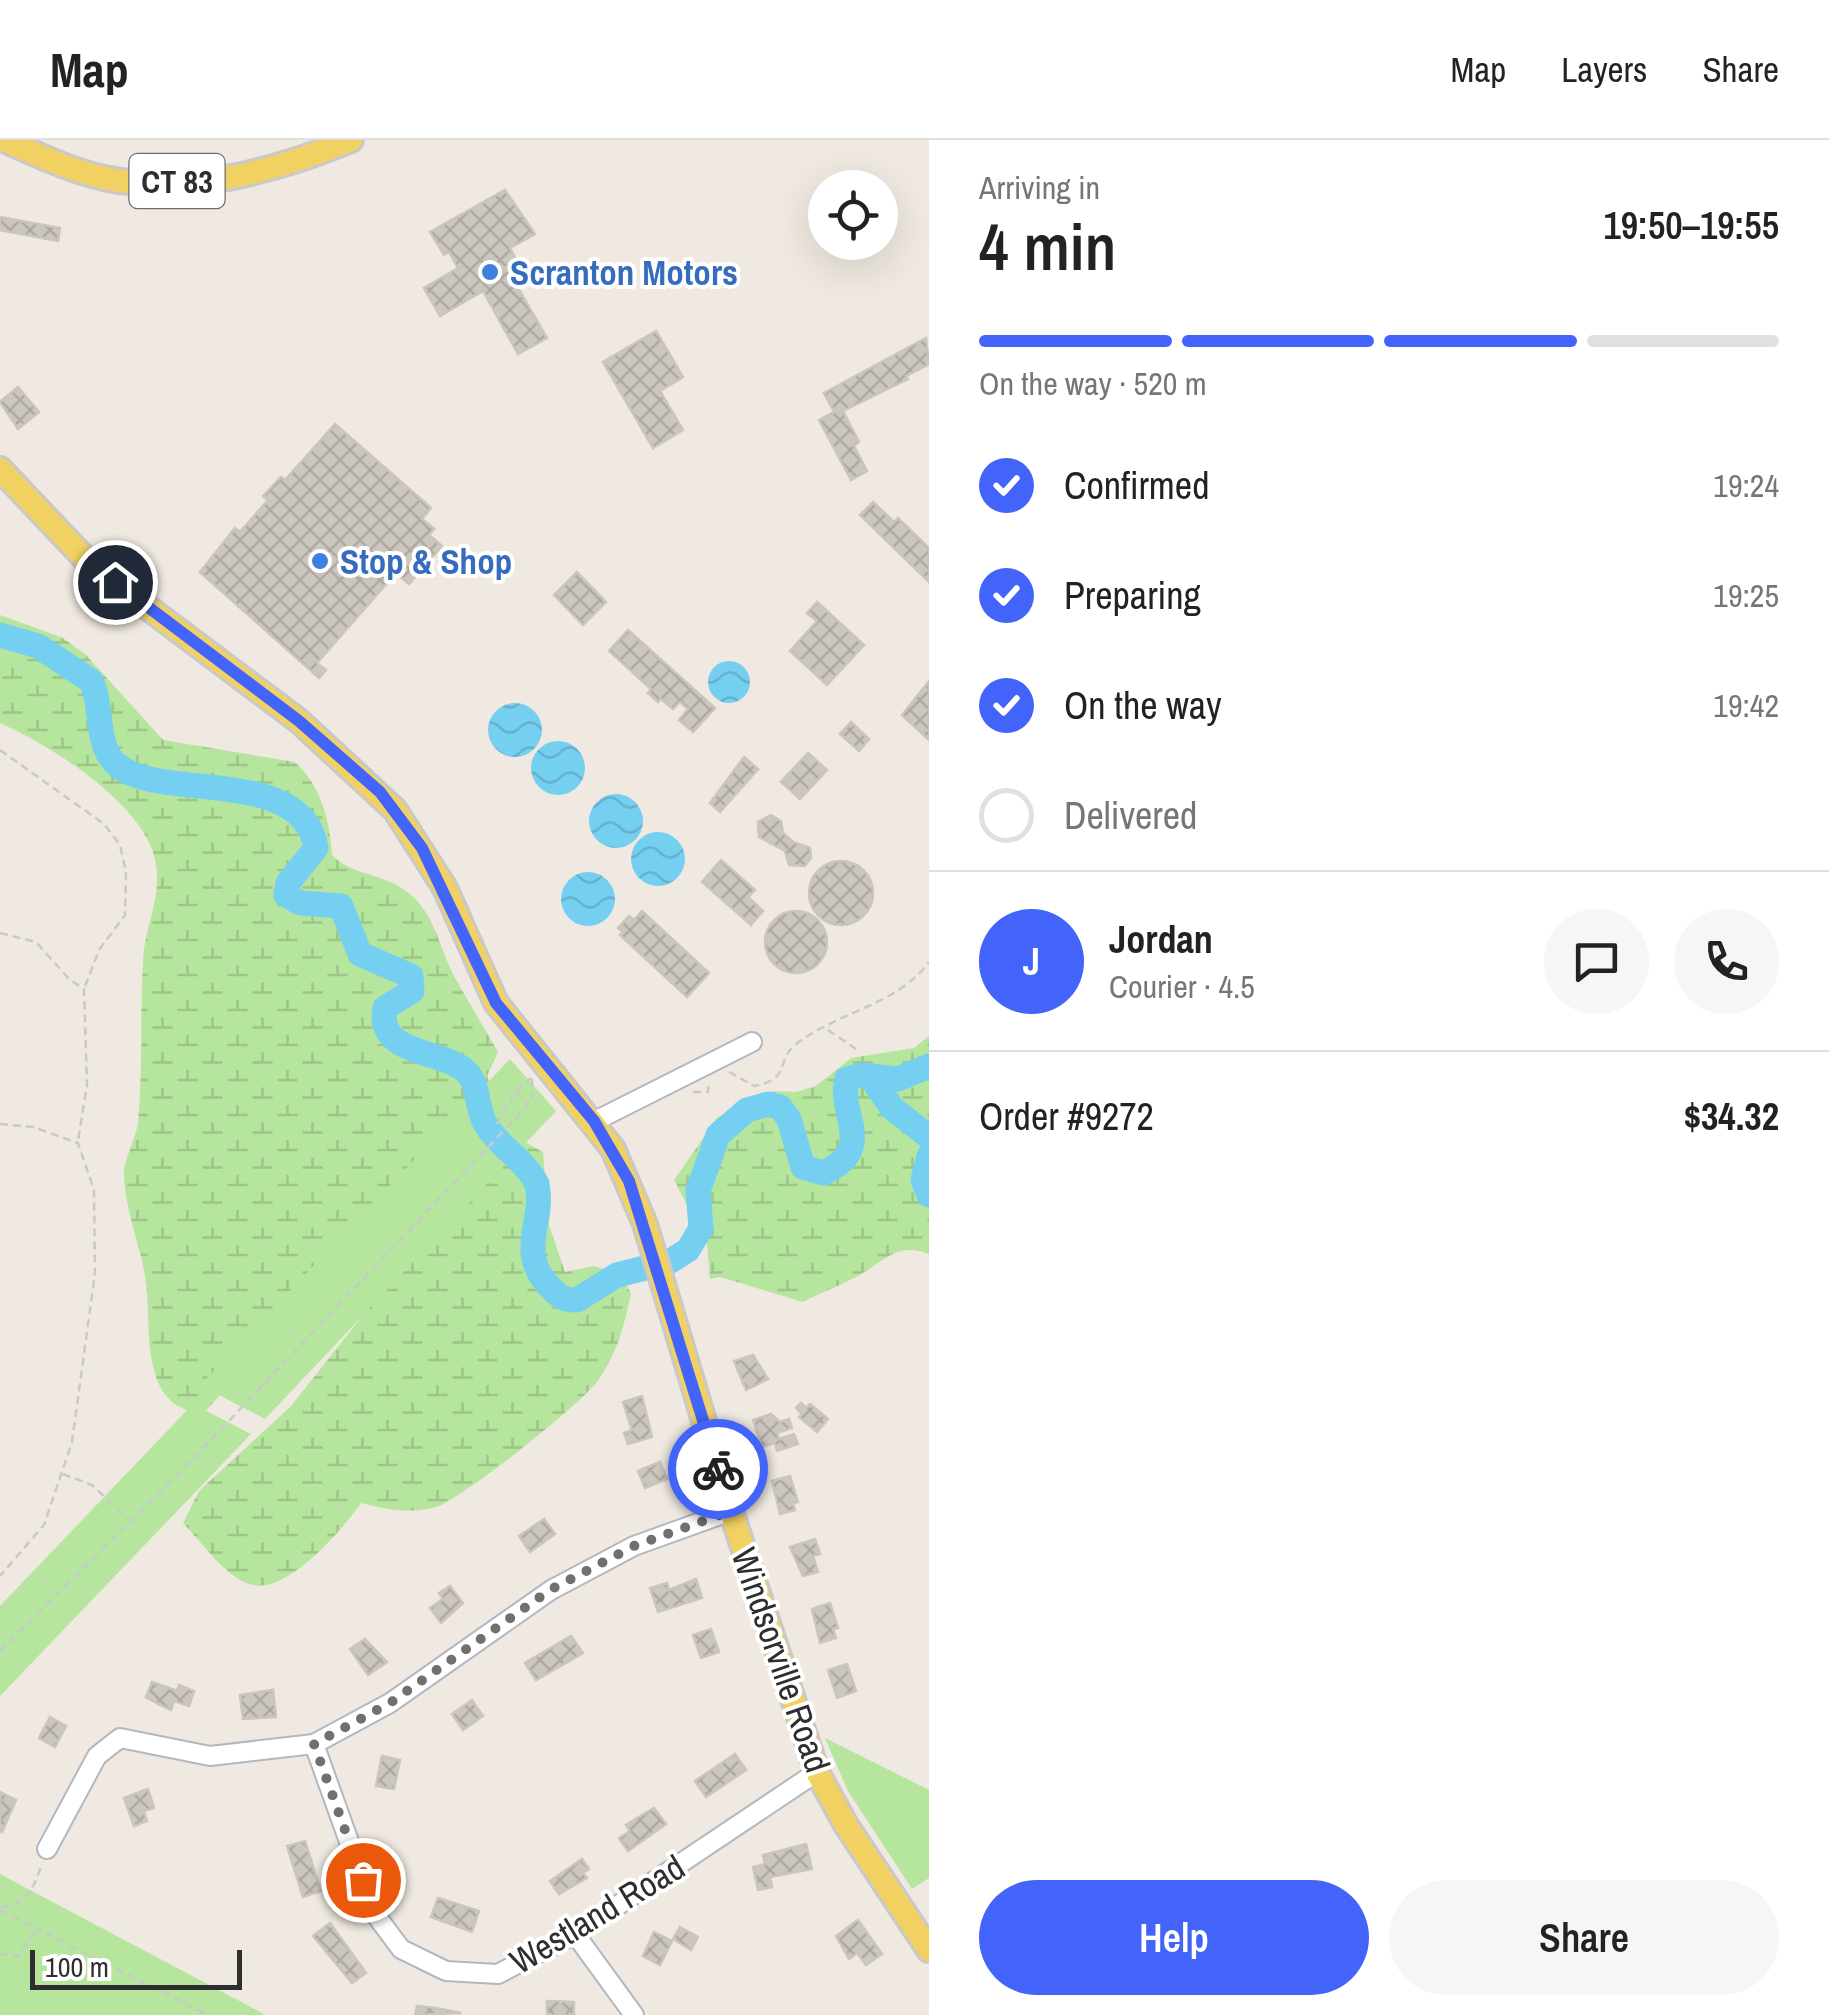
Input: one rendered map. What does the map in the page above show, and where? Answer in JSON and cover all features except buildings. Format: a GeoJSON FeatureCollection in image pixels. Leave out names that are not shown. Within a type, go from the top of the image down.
{"type":"FeatureCollection","features":[{"type":"Feature","properties":{"kind":"main road","name":"CT 83"},"geometry":{"type":"LineString","coordinates":[[4,140],[106,178],[175,182],[250,174],[351,140]]}},
{"type":"Feature","properties":{"kind":"main road","name":"Windsorville Road"},"geometry":{"type":"LineString","coordinates":[[2,476],[91,565],[299,721],[395,810],[445,888],[496,1003],[594,1121],[629,1181],[653,1249],[731,1511],[817,1772],[846,1825],[929,1950]]}},
{"type":"Feature","properties":{"kind":"street"},"geometry":{"type":"LineString","coordinates":[[594,1121],[752,1042]]}},
{"type":"Feature","properties":{"kind":"street"},"geometry":{"type":"LineString","coordinates":[[47,1849],[97,1756],[120,1738],[210,1756],[314,1744],[390,1703],[550,1590],[634,1546],[731,1511]]}},
{"type":"Feature","properties":{"kind":"street","name":"Westland Road"},"geometry":{"type":"LineString","coordinates":[[314,1744],[375,1914],[401,1949],[446,1972],[498,1974],[575,1934],[817,1772]]}},
{"type":"Feature","properties":{"kind":"street"},"geometry":{"type":"LineString","coordinates":[[575,1934],[634,2015]]}},
{"type":"Feature","properties":{"kind":"path"},"geometry":{"type":"LineString","coordinates":[[0,750],[104,824],[120,844],[126,872],[126,915],[99,950],[84,989],[87,1085],[78,1142],[94,1190],[95,1273],[72,1442],[44,1525],[0,1576]]}},
{"type":"Feature","properties":{"kind":"path"},"geometry":{"type":"LineString","coordinates":[[0,933],[36,942],[69,979],[84,989]]}},
{"type":"Feature","properties":{"kind":"path"},"geometry":{"type":"LineString","coordinates":[[720,1072],[733,1073],[754,1086],[771,1082],[784,1071],[794,1046],[875,1000],[911,986],[929,962]]}},
{"type":"Feature","properties":{"kind":"path"},"geometry":{"type":"LineString","coordinates":[[826,1029],[859,1051]]}},
{"type":"Feature","properties":{"kind":"path"},"geometry":{"type":"LineString","coordinates":[[669,1084],[674,1096],[708,1092],[713,1075]]}},
{"type":"Feature","properties":{"kind":"path"},"geometry":{"type":"LineString","coordinates":[[0,1651],[128,1520],[189,1464],[533,1100],[532,1076],[515,1092],[498,1124]]}},
{"type":"Feature","properties":{"kind":"path"},"geometry":{"type":"LineString","coordinates":[[515,1092],[528,1105]]}},
{"type":"Feature","properties":{"kind":"path"},"geometry":{"type":"LineString","coordinates":[[0,1124],[33,1127],[78,1142]]}},
{"type":"Feature","properties":{"kind":"path"},"geometry":{"type":"LineString","coordinates":[[63,1474],[92,1485],[128,1520]]}},
{"type":"Feature","properties":{"kind":"path"},"geometry":{"type":"LineString","coordinates":[[0,1909],[22,1902],[33,1890],[47,1849]]}},
{"type":"Feature","properties":{"kind":"path"},"geometry":{"type":"LineString","coordinates":[[0,1909],[208,2015]]}},
{"type":"Feature","properties":{"kind":"path"},"geometry":{"type":"LineString","coordinates":[[0,1954],[19,1956],[36,1928]]}},
{"type":"Feature","properties":{"kind":"green space"},"geometry":{"type":"Polygon","coordinates":[[[0,615],[63,638],[86,655],[163,740],[295,762],[322,804],[332,855],[348,867],[397,885],[424,909],[455,978],[498,1052],[487,1076],[492,1088],[204,1413],[183,1408],[168,1398],[158,1382],[152,1363],[144,1269],[125,1186],[125,1166],[138,1122],[144,948],[157,881],[153,852],[129,813],[110,794],[66,760],[0,723],[0,615]]]}},
{"type":"Feature","properties":{"kind":"green space"},"geometry":{"type":"Polygon","coordinates":[[[929,1036],[929,1254],[907,1250],[890,1255],[856,1277],[803,1302],[720,1277],[710,1279],[707,1244],[674,1180],[717,1118],[774,1091],[796,1092],[816,1086],[851,1058],[914,1048],[929,1036]]]}},
{"type":"Feature","properties":{"kind":"green space"},"geometry":{"type":"Polygon","coordinates":[[[510,1059],[556,1111],[265,1419],[200,1385],[510,1059]]]}},
{"type":"Feature","properties":{"kind":"green space"},"geometry":{"type":"Polygon","coordinates":[[[525,1142],[543,1152],[549,1225],[565,1272],[594,1266],[621,1274],[631,1294],[606,1369],[589,1391],[548,1427],[450,1500],[436,1507],[408,1511],[361,1503],[313,1557],[282,1579],[253,1585],[233,1575],[183,1523],[199,1491],[291,1406],[379,1295],[525,1142]]]}},
{"type":"Feature","properties":{"kind":"green space"},"geometry":{"type":"Polygon","coordinates":[[[193,1404],[251,1434],[0,1696],[0,1606],[193,1404]]]}},
{"type":"Feature","properties":{"kind":"green space"},"geometry":{"type":"Polygon","coordinates":[[[825,1738],[929,1790],[929,1878],[912,1889],[848,1791],[825,1738]]]}},
{"type":"Feature","properties":{"kind":"green space"},"geometry":{"type":"Polygon","coordinates":[[[0,1874],[13,1881],[266,2015],[0,2015],[0,1874]]]}},
{"type":"Feature","properties":{"kind":"water"},"geometry":{"type":"Polygon","coordinates":[[[729,661],[744,667],[750,682],[744,697],[729,703],[714,697],[708,682],[714,667],[729,661]]]}},
{"type":"Feature","properties":{"kind":"water"},"geometry":{"type":"Polygon","coordinates":[[[515,703],[534,711],[542,730],[534,749],[515,757],[496,749],[488,730],[496,711],[515,703]]]}},
{"type":"Feature","properties":{"kind":"water"},"geometry":{"type":"Polygon","coordinates":[[[558,741],[577,749],[585,768],[577,787],[558,795],[539,787],[531,768],[539,749],[558,741]]]}},
{"type":"Feature","properties":{"kind":"water"},"geometry":{"type":"Polygon","coordinates":[[[616,794],[635,802],[643,821],[635,840],[616,848],[597,840],[589,821],[597,802],[616,794]]]}},
{"type":"Feature","properties":{"kind":"water"},"geometry":{"type":"Polygon","coordinates":[[[658,832],[677,840],[685,859],[677,878],[658,886],[639,878],[631,859],[639,840],[658,832]]]}},
{"type":"Feature","properties":{"kind":"water"},"geometry":{"type":"Polygon","coordinates":[[[588,872],[607,880],[615,899],[607,918],[588,926],[569,918],[561,899],[569,880],[588,872]]]}},
{"type":"Feature","properties":{"kind":"waterway"},"geometry":{"type":"LineString","coordinates":[[0,635],[38,646],[91,681],[108,753],[114,762],[133,774],[257,795],[284,805],[305,822],[316,848],[288,883],[286,895],[300,903],[341,906],[360,954],[411,976],[412,991],[385,1008],[390,1034],[399,1043],[452,1063],[469,1074],[486,1125],[537,1184],[534,1261],[558,1295],[577,1300],[617,1275],[669,1262],[688,1250],[701,1228],[698,1191],[718,1135],[747,1110],[768,1104],[780,1107],[789,1119],[803,1167],[823,1173],[849,1153],[852,1142],[845,1092],[847,1079],[861,1075],[898,1079],[929,1066]]}},
{"type":"Feature","properties":{"kind":"waterway"},"geometry":{"type":"LineString","coordinates":[[869,1075],[892,1108],[929,1137]]}},
{"type":"Feature","properties":{"kind":"waterway"},"geometry":{"type":"LineString","coordinates":[[929,1156],[923,1180],[929,1195]]}},
{"type":"Feature","properties":{"kind":"way so far"},"geometry":{"type":"LineString","coordinates":[[363,1880],[314,1744],[390,1703],[550,1590],[634,1546],[731,1511],[718,1469]]}},
{"type":"Feature","properties":{"kind":"place","name":"Scranton Motors"},"geometry":{"type":"Point","coordinates":[490,272]}},
{"type":"Feature","properties":{"kind":"place","name":"Stop & Shop"},"geometry":{"type":"Point","coordinates":[320,561]}},
{"type":"Feature","properties":{"kind":"route"},"geometry":{"type":"LineString","coordinates":[[115,582],[299,721],[380,792],[422,848],[445,888],[496,1003],[594,1121],[629,1181],[718,1469]]}}]}
